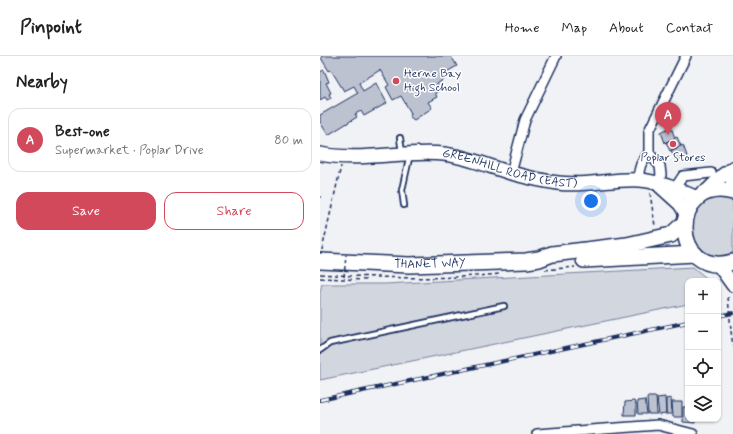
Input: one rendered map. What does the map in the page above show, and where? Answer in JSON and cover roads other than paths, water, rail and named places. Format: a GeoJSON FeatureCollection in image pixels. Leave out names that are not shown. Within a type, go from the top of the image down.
{"type":"FeatureCollection","features":[{"type":"Feature","properties":{"kind":"main road"},"geometry":{"type":"LineString","coordinates":[[701,196],[723,190],[733,192]]}},
{"type":"Feature","properties":{"kind":"main road","name":"THANET WAY"},"geometry":{"type":"LineString","coordinates":[[539,259],[552,254],[627,245],[671,235],[701,196]]}},
{"type":"Feature","properties":{"kind":"main road"},"geometry":{"type":"LineString","coordinates":[[685,218],[684,234],[688,245],[695,254],[702,259],[718,264],[733,262]]}},
{"type":"Feature","properties":{"kind":"main road","name":"THANET WAY"},"geometry":{"type":"LineString","coordinates":[[321,256],[368,265],[438,265],[539,259],[552,261],[695,254]]}},
{"type":"Feature","properties":{"kind":"street"},"geometry":{"type":"LineString","coordinates":[[511,173],[525,120],[556,56]]}},
{"type":"Feature","properties":{"kind":"street"},"geometry":{"type":"LineString","coordinates":[[685,218],[680,204],[648,182],[638,170],[641,163],[649,153],[650,126],[686,56]]}},
{"type":"Feature","properties":{"kind":"street","name":"GREENHILL ROAD (EAST)"},"geometry":{"type":"LineString","coordinates":[[320,154],[340,156],[406,153],[445,154],[472,159],[511,173],[559,183],[595,184],[648,182],[701,196]]}},
{"type":"Feature","properties":{"kind":"street"},"geometry":{"type":"LineString","coordinates":[[648,182],[661,175],[660,166],[649,153]]}},
{"type":"Feature","properties":{"kind":"street"},"geometry":{"type":"LineString","coordinates":[[733,168],[731,187],[733,192]]}},
{"type":"Feature","properties":{"kind":"street"},"geometry":{"type":"LineString","coordinates":[[701,196],[723,175],[733,168]]}},
{"type":"Feature","properties":{"kind":"street"},"geometry":{"type":"LineString","coordinates":[[675,188],[683,176],[711,173]]}},
{"type":"Feature","properties":{"kind":"street"},"geometry":{"type":"LineString","coordinates":[[718,264],[730,291]]}},
{"type":"Feature","properties":{"kind":"street"},"geometry":{"type":"LineString","coordinates":[[537,434],[658,425],[693,434]]}},
{"type":"Feature","properties":{"kind":"lane"},"geometry":{"type":"LineString","coordinates":[[400,138],[406,153],[402,190],[404,205]]}},
{"type":"Feature","properties":{"kind":"lane"},"geometry":{"type":"LineString","coordinates":[[320,350],[330,343],[504,306]]}},
{"type":"Feature","properties":{"kind":"railway"},"geometry":{"type":"LineString","coordinates":[[721,315],[733,313]]}},
{"type":"Feature","properties":{"kind":"railway"},"geometry":{"type":"LineString","coordinates":[[320,400],[685,323]]}},
{"type":"Feature","properties":{"kind":"place","name":"Herne Bay High School"},"geometry":{"type":"Point","coordinates":[396,81]}},
{"type":"Feature","properties":{"kind":"place","name":"Best-one"},"geometry":{"type":"Point","coordinates":[668,135]}},
{"type":"Feature","properties":{"kind":"place","name":"Poplar Stores"},"geometry":{"type":"Point","coordinates":[673,144]}}]}
